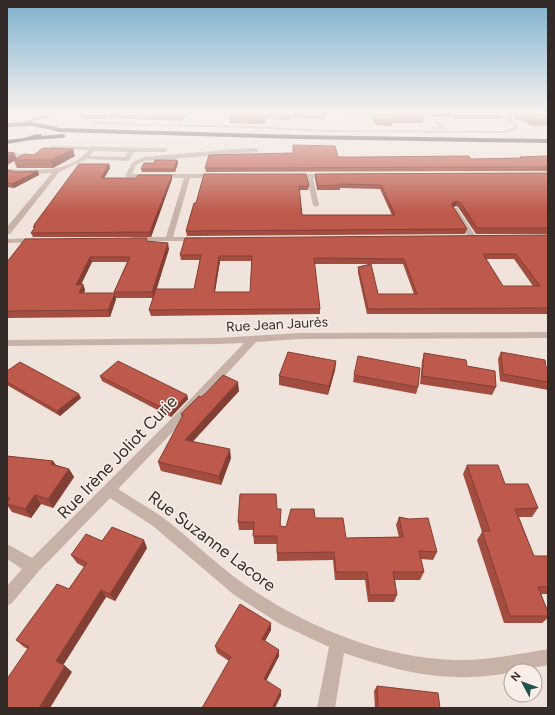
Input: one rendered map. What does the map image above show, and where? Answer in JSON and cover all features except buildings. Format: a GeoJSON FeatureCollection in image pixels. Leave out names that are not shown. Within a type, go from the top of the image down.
{"type":"FeatureCollection","features":[{"type":"Feature","properties":{"kind":"highway"},"geometry":{"type":"LineString","coordinates":[[425,145],[548,147]]}},
{"type":"Feature","properties":{"kind":"street"},"geometry":{"type":"LineString","coordinates":[[53,148],[165,150]]}},
{"type":"Feature","properties":{"kind":"street"},"geometry":{"type":"LineString","coordinates":[[7,170],[17,172],[57,171],[73,165],[86,157],[93,149]]}},
{"type":"Feature","properties":{"kind":"street"},"geometry":{"type":"LineString","coordinates":[[86,157],[127,159],[132,150]]}},
{"type":"Feature","properties":{"kind":"street"},"geometry":{"type":"LineString","coordinates":[[226,176],[128,176],[134,164],[143,159],[239,150],[256,150]]}},
{"type":"Feature","properties":{"kind":"street"},"geometry":{"type":"LineString","coordinates":[[7,170],[23,159],[14,154]]}},
{"type":"Feature","properties":{"kind":"street"},"geometry":{"type":"LineString","coordinates":[[7,232],[57,171]]}},
{"type":"Feature","properties":{"kind":"street"},"geometry":{"type":"LineString","coordinates":[[168,239],[188,176]]}},
{"type":"Feature","properties":{"kind":"street"},"geometry":{"type":"LineString","coordinates":[[287,176],[334,176]]}},
{"type":"Feature","properties":{"kind":"street"},"geometry":{"type":"LineString","coordinates":[[310,176],[316,204]]}},
{"type":"Feature","properties":{"kind":"street"},"geometry":{"type":"LineString","coordinates":[[455,209],[473,238]]}},
{"type":"Feature","properties":{"kind":"street"},"geometry":{"type":"LineString","coordinates":[[122,240],[208,239]]}},
{"type":"Feature","properties":{"kind":"street"},"geometry":{"type":"LineString","coordinates":[[7,241],[46,240]]}},
{"type":"Feature","properties":{"kind":"street","name":"Rue Jean Jaurès"},"geometry":{"type":"LineString","coordinates":[[7,342],[252,340],[300,336],[548,334]]}},
{"type":"Feature","properties":{"kind":"street","name":"Rue Irène Joliot Curie"},"geometry":{"type":"LineString","coordinates":[[7,598],[33,567],[109,490],[252,340]]}},
{"type":"Feature","properties":{"kind":"street","name":"Rue Suzanne Lacore"},"geometry":{"type":"LineString","coordinates":[[109,490],[153,518],[219,574],[254,600],[296,623],[338,642],[397,661],[439,668],[457,669],[492,666],[548,656]]}},
{"type":"Feature","properties":{"kind":"street"},"geometry":{"type":"LineString","coordinates":[[7,551],[33,567]]}},
{"type":"Feature","properties":{"kind":"street"},"geometry":{"type":"LineString","coordinates":[[326,708],[338,642]]}}]}
